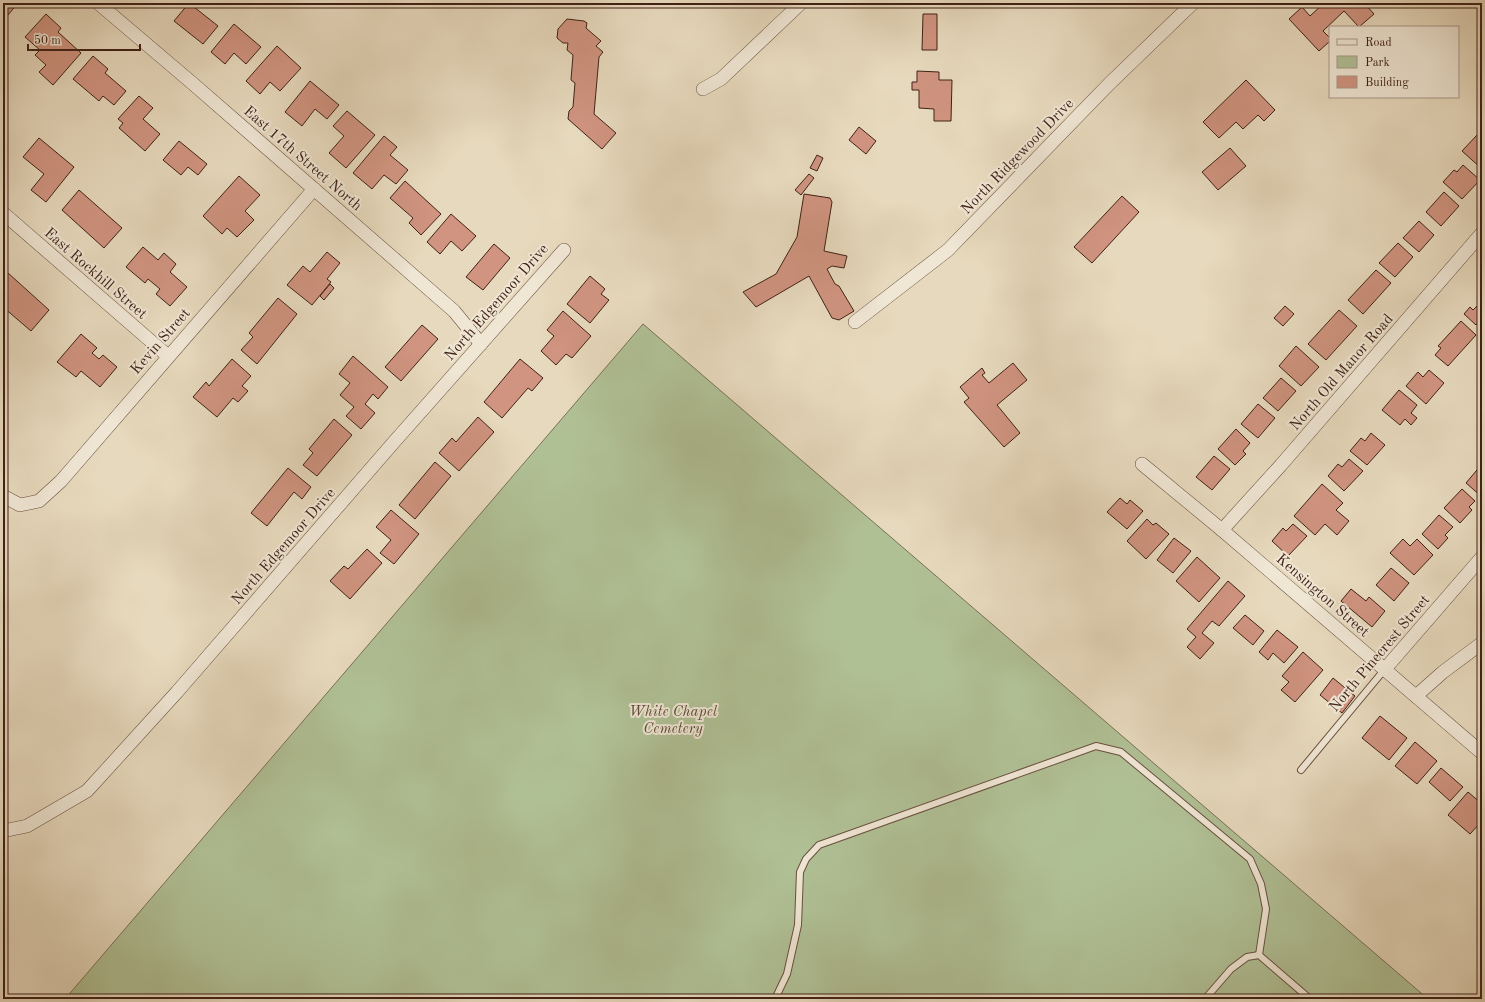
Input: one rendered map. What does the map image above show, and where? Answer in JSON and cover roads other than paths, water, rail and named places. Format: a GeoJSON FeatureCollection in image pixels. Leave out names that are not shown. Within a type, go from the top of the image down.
{"type":"FeatureCollection","features":[{"type":"Feature","properties":{"kind":"street","name":"East 17th Street North"},"geometry":{"type":"LineString","coordinates":[[98,3],[454,311],[481,344]]}},
{"type":"Feature","properties":{"kind":"street"},"geometry":{"type":"LineString","coordinates":[[703,89],[721,79],[801,3]]}},
{"type":"Feature","properties":{"kind":"street","name":"North Ridgewood Drive"},"geometry":{"type":"LineString","coordinates":[[855,322],[948,250],[1109,84],[1193,3]]}},
{"type":"Feature","properties":{"kind":"street","name":"Kevin Street"},"geometry":{"type":"LineString","coordinates":[[3,496],[20,505],[39,501],[61,481],[314,189]]}},
{"type":"Feature","properties":{"kind":"street","name":"East Rockhill Street"},"geometry":{"type":"LineString","coordinates":[[3,213],[168,356]]}},
{"type":"Feature","properties":{"kind":"street","name":"North Old Manor Road"},"geometry":{"type":"LineString","coordinates":[[1222,530],[1282,465],[1482,233]]}},
{"type":"Feature","properties":{"kind":"street","name":"North Edgemoor Drive"},"geometry":{"type":"LineString","coordinates":[[3,831],[26,826],[87,791],[177,692],[564,250]]}},
{"type":"Feature","properties":{"kind":"street","name":"Kensington Street"},"geometry":{"type":"LineString","coordinates":[[1142,464],[1222,530],[1482,753]]}},
{"type":"Feature","properties":{"kind":"street","name":"North Pinecrest Street"},"geometry":{"type":"LineString","coordinates":[[1385,669],[1482,557]]}},
{"type":"Feature","properties":{"kind":"street"},"geometry":{"type":"LineString","coordinates":[[1416,696],[1443,672],[1482,643]]}},
{"type":"Feature","properties":{"kind":"lane","name":"North Pinecrest Street"},"geometry":{"type":"LineString","coordinates":[[1301,770],[1385,669]]}},
{"type":"Feature","properties":{"kind":"lane"},"geometry":{"type":"LineString","coordinates":[[775,999],[787,974],[798,925],[800,872],[806,859],[819,845],[1096,746],[1121,752],[1250,859],[1261,884],[1266,909],[1259,956]]}},
{"type":"Feature","properties":{"kind":"lane"},"geometry":{"type":"LineString","coordinates":[[1206,999],[1231,969],[1247,957],[1259,956],[1310,999]]}},
{"type":"Feature","properties":{"kind":"park label","name":"White Chapel Cemetery"},"geometry":{"type":"Point","coordinates":[673,720]}}]}
